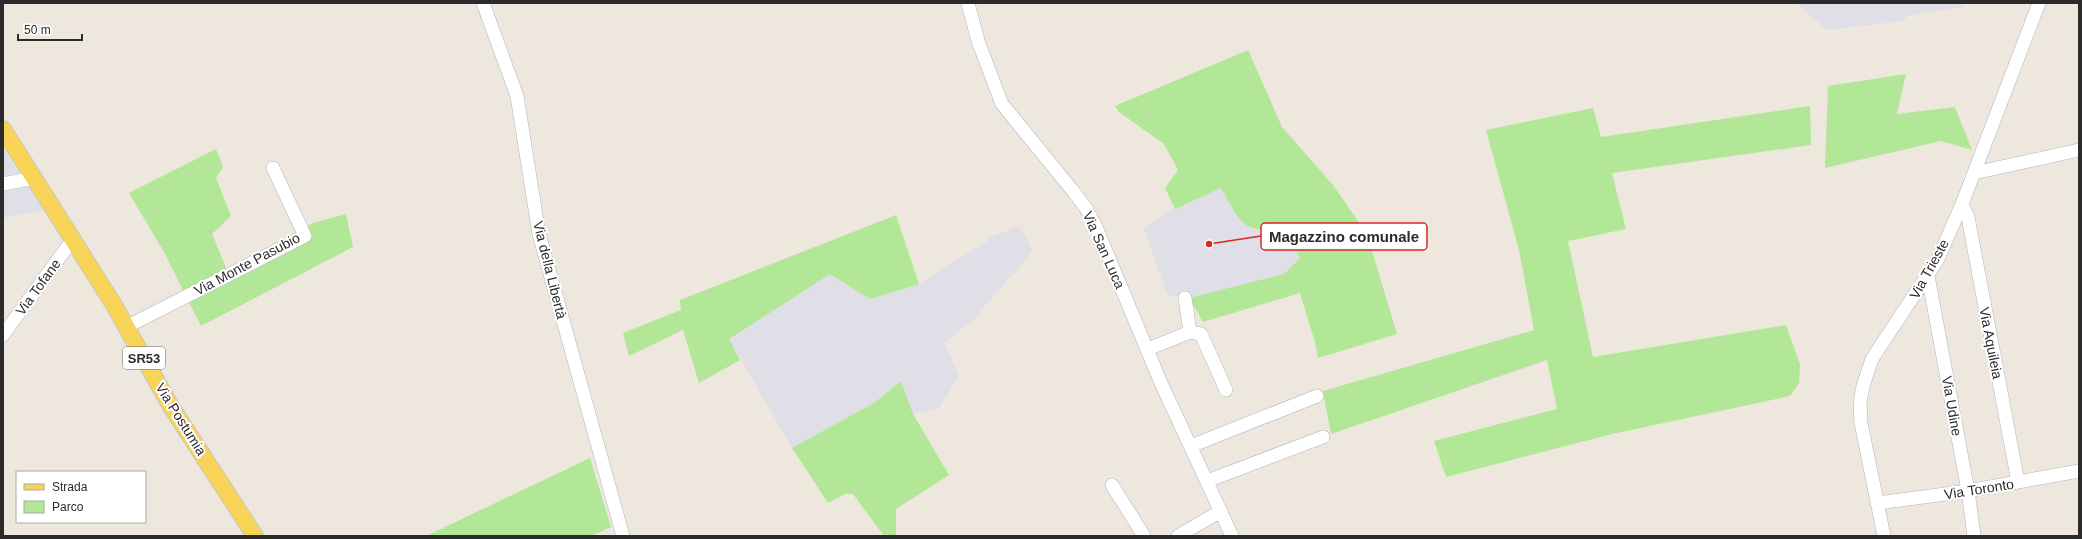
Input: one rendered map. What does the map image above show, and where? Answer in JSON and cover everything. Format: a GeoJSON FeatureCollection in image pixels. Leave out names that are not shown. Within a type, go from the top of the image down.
{"type":"FeatureCollection","features":[{"type":"Feature","properties":{"kind":"main road","name":"SR53"},"geometry":{"type":"LineString","coordinates":[[3,128],[34,178]]}},
{"type":"Feature","properties":{"kind":"main road","name":"Via Postumia"},"geometry":{"type":"LineString","coordinates":[[34,178],[126,327],[170,405],[255,536]]}},
{"type":"Feature","properties":{"kind":"street","name":"Via della Libertà"},"geometry":{"type":"LineString","coordinates":[[483,3],[517,96],[539,234],[623,536]]}},
{"type":"Feature","properties":{"kind":"street","name":"Via San Luca"},"geometry":{"type":"LineString","coordinates":[[968,3],[978,42],[1002,104],[1086,208],[1232,536]]}},
{"type":"Feature","properties":{"kind":"street","name":"Via Trieste"},"geometry":{"type":"LineString","coordinates":[[1884,536],[1861,423],[1860,402],[1863,386],[1872,359],[1928,276],[1962,204],[2039,3]]}},
{"type":"Feature","properties":{"kind":"street"},"geometry":{"type":"LineString","coordinates":[[1974,173],[2079,150]]}},
{"type":"Feature","properties":{"kind":"street","name":"Via Monte Pasubio"},"geometry":{"type":"LineString","coordinates":[[126,327],[305,236],[273,168]]}},
{"type":"Feature","properties":{"kind":"street"},"geometry":{"type":"LineString","coordinates":[[3,184],[34,178]]}},
{"type":"Feature","properties":{"kind":"street","name":"Via Aquileia"},"geometry":{"type":"LineString","coordinates":[[1962,204],[1968,217],[2018,482]]}},
{"type":"Feature","properties":{"kind":"street","name":"Via Tofane"},"geometry":{"type":"LineString","coordinates":[[3,335],[73,239]]}},
{"type":"Feature","properties":{"kind":"street","name":"Via Udine"},"geometry":{"type":"LineString","coordinates":[[1928,276],[1968,491],[1974,536]]}},
{"type":"Feature","properties":{"kind":"street"},"geometry":{"type":"LineString","coordinates":[[1185,298],[1190,332]]}},
{"type":"Feature","properties":{"kind":"street"},"geometry":{"type":"LineString","coordinates":[[1148,349],[1190,332],[1201,334],[1226,390]]}},
{"type":"Feature","properties":{"kind":"street"},"geometry":{"type":"LineString","coordinates":[[1191,446],[1317,396]]}},
{"type":"Feature","properties":{"kind":"street"},"geometry":{"type":"LineString","coordinates":[[1207,481],[1323,437]]}},
{"type":"Feature","properties":{"kind":"street","name":"Via Toronto"},"geometry":{"type":"LineString","coordinates":[[1878,503],[1968,491],[2079,471]]}},
{"type":"Feature","properties":{"kind":"street"},"geometry":{"type":"LineString","coordinates":[[1112,485],[1144,536]]}},
{"type":"Feature","properties":{"kind":"street"},"geometry":{"type":"LineString","coordinates":[[1178,536],[1221,511]]}},
{"type":"Feature","properties":{"kind":"shaded area"},"geometry":{"type":"Polygon","coordinates":[[[1796,3],[1961,3],[1963,7],[1908,15],[1903,21],[1827,30],[1796,3]]]}},
{"type":"Feature","properties":{"kind":"shaded area"},"geometry":{"type":"Polygon","coordinates":[[[3,148],[39,202],[43,209],[40,211],[3,218],[3,148]]]}},
{"type":"Feature","properties":{"kind":"shaded area"},"geometry":{"type":"Polygon","coordinates":[[[1221,188],[1242,223],[1254,230],[1286,234],[1300,258],[1284,274],[1189,298],[1191,301],[1167,294],[1144,229],[1174,208],[1175,209],[1221,188]]]}},
{"type":"Feature","properties":{"kind":"shaded area"},"geometry":{"type":"Polygon","coordinates":[[[1019,226],[1032,249],[1014,275],[1013,273],[975,318],[944,343],[959,376],[939,408],[913,414],[900,381],[874,403],[792,448],[729,339],[830,273],[870,299],[919,284],[989,240],[987,238],[1019,226]]]}},
{"type":"Feature","properties":{"kind":"green space"},"geometry":{"type":"Polygon","coordinates":[[[1248,50],[1282,127],[1333,185],[1367,234],[1397,334],[1318,358],[1315,342],[1300,293],[1203,322],[1189,298],[1284,274],[1300,258],[1286,234],[1259,230],[1244,224],[1239,219],[1221,188],[1175,209],[1165,188],[1178,170],[1164,144],[1119,112],[1115,106],[1248,50]]]}},
{"type":"Feature","properties":{"kind":"green space"},"geometry":{"type":"Polygon","coordinates":[[[1906,74],[1897,114],[1955,107],[1972,150],[1941,141],[1825,168],[1828,86],[1906,74]]]}},
{"type":"Feature","properties":{"kind":"green space"},"geometry":{"type":"Polygon","coordinates":[[[1810,106],[1811,145],[1612,173],[1626,229],[1568,241],[1593,357],[1786,325],[1800,364],[1799,383],[1790,396],[1612,434],[1446,477],[1434,441],[1557,409],[1547,360],[1331,434],[1323,391],[1534,330],[1519,250],[1486,130],[1593,108],[1601,137],[1810,106]]]}},
{"type":"Feature","properties":{"kind":"green space"},"geometry":{"type":"Polygon","coordinates":[[[216,149],[223,167],[216,178],[231,216],[212,234],[227,270],[313,223],[346,214],[353,247],[201,326],[164,252],[129,193],[216,149]]]}},
{"type":"Feature","properties":{"kind":"green space"},"geometry":{"type":"Polygon","coordinates":[[[896,215],[919,284],[870,299],[830,274],[729,339],[740,360],[699,383],[683,330],[629,356],[623,333],[681,310],[680,300],[896,215]]]}},
{"type":"Feature","properties":{"kind":"green space"},"geometry":{"type":"Polygon","coordinates":[[[901,381],[913,414],[949,475],[896,509],[896,536],[884,536],[853,494],[845,494],[828,503],[792,448],[874,403],[901,381]]]}},
{"type":"Feature","properties":{"kind":"green space"},"geometry":{"type":"Polygon","coordinates":[[[590,458],[611,527],[591,536],[426,536],[590,458]]]}},
{"type":"Feature","properties":{"kind":"place","name":"Magazzino comunale"},"geometry":{"type":"Point","coordinates":[1209,244]}}]}
